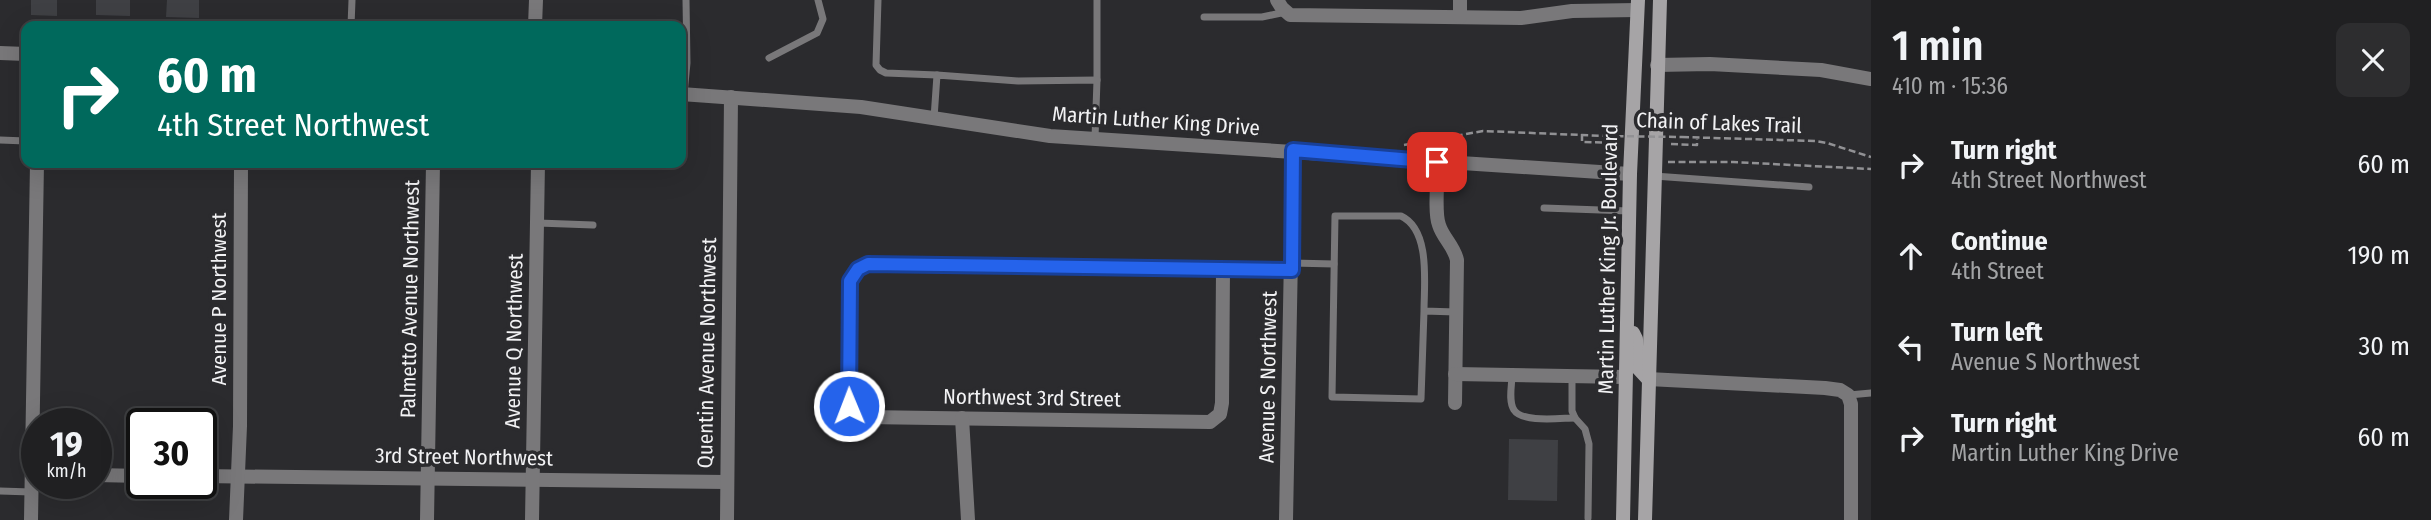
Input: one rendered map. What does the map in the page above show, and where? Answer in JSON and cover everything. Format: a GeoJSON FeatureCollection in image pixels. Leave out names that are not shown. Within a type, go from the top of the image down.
{"type":"FeatureCollection","features":[{"type":"Feature","properties":{"kind":"main road","name":"Martin Luther King Jr. Boulevard"},"geometry":{"type":"LineString","coordinates":[[1645,520],[1660,0]]}},
{"type":"Feature","properties":{"kind":"main road","name":"Martin Luther King Jr. Boulevard"},"geometry":{"type":"LineString","coordinates":[[1623,520],[1630,174],[1637,5]]}},
{"type":"Feature","properties":{"kind":"main road"},"geometry":{"type":"LineString","coordinates":[[1627,319],[1636,339],[1636,366],[1648,379]]}},
{"type":"Feature","properties":{"kind":"street"},"geometry":{"type":"LineString","coordinates":[[535,21],[536,0]]}},
{"type":"Feature","properties":{"kind":"street"},"geometry":{"type":"LineString","coordinates":[[1460,0],[1460,17]]}},
{"type":"Feature","properties":{"kind":"street"},"geometry":{"type":"LineString","coordinates":[[1282,7],[1290,15],[1532,18],[1637,5]]}},
{"type":"Feature","properties":{"kind":"street"},"geometry":{"type":"LineString","coordinates":[[0,53],[21,54]]}},
{"type":"Feature","properties":{"kind":"street"},"geometry":{"type":"LineString","coordinates":[[1657,65],[1710,64],[1821,70],[1871,79]]}},
{"type":"Feature","properties":{"kind":"street","name":"Martin Luther King Drive"},"geometry":{"type":"LineString","coordinates":[[686,94],[862,107],[1009,131],[1630,174]]}},
{"type":"Feature","properties":{"kind":"street","name":"Quentin Avenue Northwest"},"geometry":{"type":"LineString","coordinates":[[727,520],[731,97]]}},
{"type":"Feature","properties":{"kind":"street","name":"Avenue S Northwest"},"geometry":{"type":"LineString","coordinates":[[1286,520],[1293,150]]}},
{"type":"Feature","properties":{"kind":"street"},"geometry":{"type":"LineString","coordinates":[[1437,162],[1437,221],[1454,249],[1457,260],[1455,402]]}},
{"type":"Feature","properties":{"kind":"street"},"geometry":{"type":"LineString","coordinates":[[35,408],[37,168]]}},
{"type":"Feature","properties":{"kind":"street","name":"Avenue P Northwest"},"geometry":{"type":"LineString","coordinates":[[236,520],[241,168]]}},
{"type":"Feature","properties":{"kind":"street","name":"Palmetto Avenue Northwest"},"geometry":{"type":"LineString","coordinates":[[427,520],[433,168]]}},
{"type":"Feature","properties":{"kind":"street","name":"Avenue Q Northwest"},"geometry":{"type":"LineString","coordinates":[[532,520],[538,168]]}},
{"type":"Feature","properties":{"kind":"street","name":"Northwest 3rd Street"},"geometry":{"type":"LineString","coordinates":[[868,264],[1223,270],[1222,403],[1220,414],[1213,420],[1200,422],[865,417],[855,414],[849,406],[850,281],[857,271],[868,264]]}},
{"type":"Feature","properties":{"kind":"street"},"geometry":{"type":"LineString","coordinates":[[1223,270],[1292,266]]}},
{"type":"Feature","properties":{"kind":"street"},"geometry":{"type":"LineString","coordinates":[[1455,374],[1625,377]]}},
{"type":"Feature","properties":{"kind":"street"},"geometry":{"type":"LineString","coordinates":[[1648,379],[1825,388],[1840,390],[1848,395],[1851,404],[1851,520]]}},
{"type":"Feature","properties":{"kind":"street"},"geometry":{"type":"LineString","coordinates":[[962,418],[968,520]]}},
{"type":"Feature","properties":{"kind":"street","name":"3rd Street Northwest"},"geometry":{"type":"LineString","coordinates":[[217,476],[726,482]]}},
{"type":"Feature","properties":{"kind":"street"},"geometry":{"type":"LineString","coordinates":[[31,520],[32,499]]}},
{"type":"Feature","properties":{"kind":"lane"},"geometry":{"type":"LineString","coordinates":[[351,21],[352,0]]}},
{"type":"Feature","properties":{"kind":"lane"},"geometry":{"type":"LineString","coordinates":[[686,0],[686,69]]}},
{"type":"Feature","properties":{"kind":"lane"},"geometry":{"type":"LineString","coordinates":[[769,58],[817,33],[823,19],[818,0]]}},
{"type":"Feature","properties":{"kind":"lane"},"geometry":{"type":"LineString","coordinates":[[878,0],[876,65],[886,73],[1018,81],[1097,80]]}},
{"type":"Feature","properties":{"kind":"lane"},"geometry":{"type":"LineString","coordinates":[[1095,138],[1097,0]]}},
{"type":"Feature","properties":{"kind":"lane"},"geometry":{"type":"LineString","coordinates":[[1204,17],[1262,18],[1282,7]]}},
{"type":"Feature","properties":{"kind":"lane"},"geometry":{"type":"LineString","coordinates":[[934,118],[937,75]]}},
{"type":"Feature","properties":{"kind":"lane"},"geometry":{"type":"LineString","coordinates":[[0,140],[21,141]]}},
{"type":"Feature","properties":{"kind":"lane"},"geometry":{"type":"LineString","coordinates":[[1654,176],[1809,187]]}},
{"type":"Feature","properties":{"kind":"lane"},"geometry":{"type":"LineString","coordinates":[[1545,208],[1629,211]]}},
{"type":"Feature","properties":{"kind":"lane"},"geometry":{"type":"LineString","coordinates":[[1335,216],[1401,216],[1407,219],[1420,241],[1424,257],[1424,311],[1421,399],[1332,397],[1335,216]]}},
{"type":"Feature","properties":{"kind":"lane"},"geometry":{"type":"LineString","coordinates":[[538,223],[593,225]]}},
{"type":"Feature","properties":{"kind":"lane"},"geometry":{"type":"LineString","coordinates":[[1292,266],[1334,264]]}},
{"type":"Feature","properties":{"kind":"lane"},"geometry":{"type":"LineString","coordinates":[[1424,311],[1456,312]]}},
{"type":"Feature","properties":{"kind":"lane"},"geometry":{"type":"LineString","coordinates":[[1512,375],[1512,404],[1514,411],[1521,416],[1575,418]]}},
{"type":"Feature","properties":{"kind":"lane"},"geometry":{"type":"LineString","coordinates":[[1572,376],[1572,411],[1586,429],[1589,444],[1588,518]]}},
{"type":"Feature","properties":{"kind":"lane"},"geometry":{"type":"LineString","coordinates":[[1848,395],[1871,393]]}},
{"type":"Feature","properties":{"kind":"lane"},"geometry":{"type":"LineString","coordinates":[[0,491],[21,491]]}},
{"type":"Feature","properties":{"kind":"lane"},"geometry":{"type":"LineString","coordinates":[[0,498],[15,491]]}},
{"type":"Feature","properties":{"kind":"path","name":"Chain of Lakes Trail"},"geometry":{"type":"LineString","coordinates":[[1397,146],[1483,131],[1815,141],[1871,157]]}},
{"type":"Feature","properties":{"kind":"path"},"geometry":{"type":"LineString","coordinates":[[1582,134],[1583,142],[1620,143]]}},
{"type":"Feature","properties":{"kind":"path"},"geometry":{"type":"LineString","coordinates":[[1664,144],[1697,145],[1697,138]]}},
{"type":"Feature","properties":{"kind":"path"},"geometry":{"type":"LineString","coordinates":[[1663,162],[1732,162],[1871,169]]}},
{"type":"Feature","properties":{"kind":"building"},"geometry":{"type":"Polygon","coordinates":[[[31,0],[57,0],[57,16],[31,15],[31,0]]]}},
{"type":"Feature","properties":{"kind":"building"},"geometry":{"type":"Polygon","coordinates":[[[96,0],[130,0],[130,16],[96,15],[96,0]]]}},
{"type":"Feature","properties":{"kind":"building"},"geometry":{"type":"Polygon","coordinates":[[[167,0],[199,0],[199,18],[166,17],[167,0]]]}},
{"type":"Feature","properties":{"kind":"building"},"geometry":{"type":"Polygon","coordinates":[[[1509,439],[1558,440],[1557,501],[1508,500],[1509,439]]]}},
{"type":"Feature","properties":{"kind":"route"},"geometry":{"type":"LineString","coordinates":[[849,406],[850,281],[858,269],[868,264],[1292,270],[1293,150],[1437,162]]}}]}
